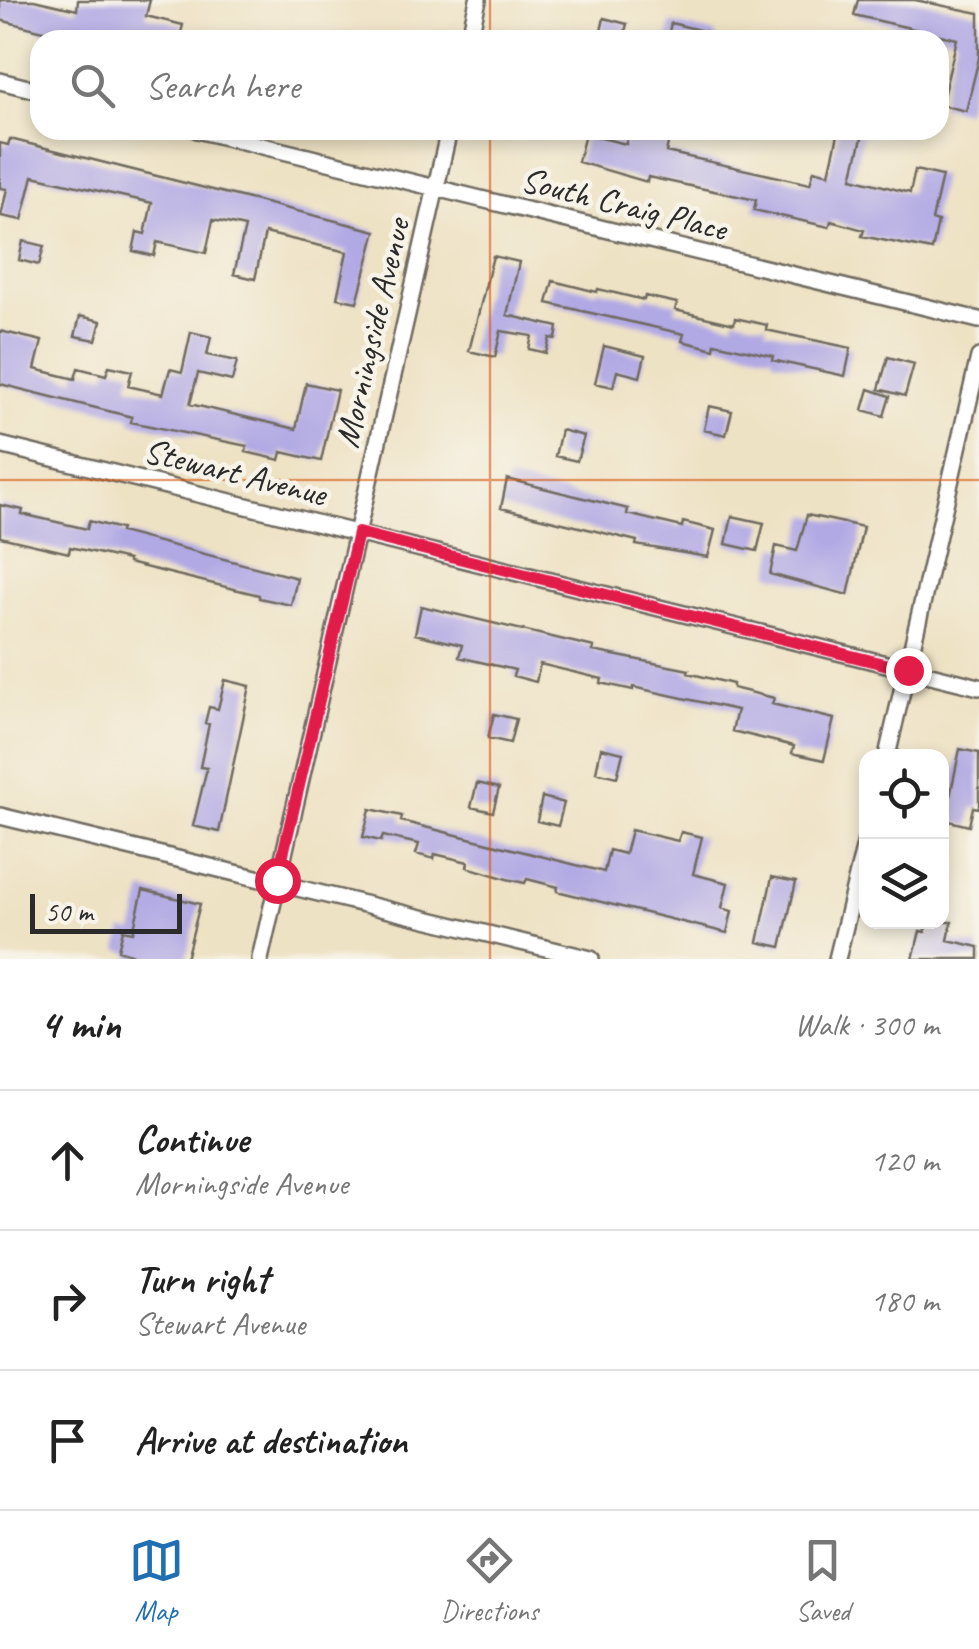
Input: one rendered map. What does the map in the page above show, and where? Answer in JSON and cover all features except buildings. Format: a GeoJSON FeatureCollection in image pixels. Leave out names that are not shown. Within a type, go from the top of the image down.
{"type":"FeatureCollection","features":[{"type":"Feature","properties":{"kind":"street"},"geometry":{"type":"LineString","coordinates":[[471,30],[478,0]]}},
{"type":"Feature","properties":{"kind":"street"},"geometry":{"type":"LineString","coordinates":[[0,81],[30,88]]}},
{"type":"Feature","properties":{"kind":"street","name":"South Craig Place"},"geometry":{"type":"LineString","coordinates":[[238,140],[979,320]]}},
{"type":"Feature","properties":{"kind":"street","name":"Morningside Avenue"},"geometry":{"type":"LineString","coordinates":[[260,959],[446,140]]}},
{"type":"Feature","properties":{"kind":"street"},"geometry":{"type":"LineString","coordinates":[[889,749],[979,357]]}},
{"type":"Feature","properties":{"kind":"street","name":"Stewart Avenue"},"geometry":{"type":"LineString","coordinates":[[0,445],[979,687]]}},
{"type":"Feature","properties":{"kind":"street"},"geometry":{"type":"LineString","coordinates":[[0,816],[277,880],[590,959]]}},
{"type":"Feature","properties":{"kind":"street"},"geometry":{"type":"LineString","coordinates":[[838,959],[859,870]]}},
{"type":"Feature","properties":{"kind":"route"},"geometry":{"type":"LineString","coordinates":[[277,880],[358,533],[908,670]]}}]}
